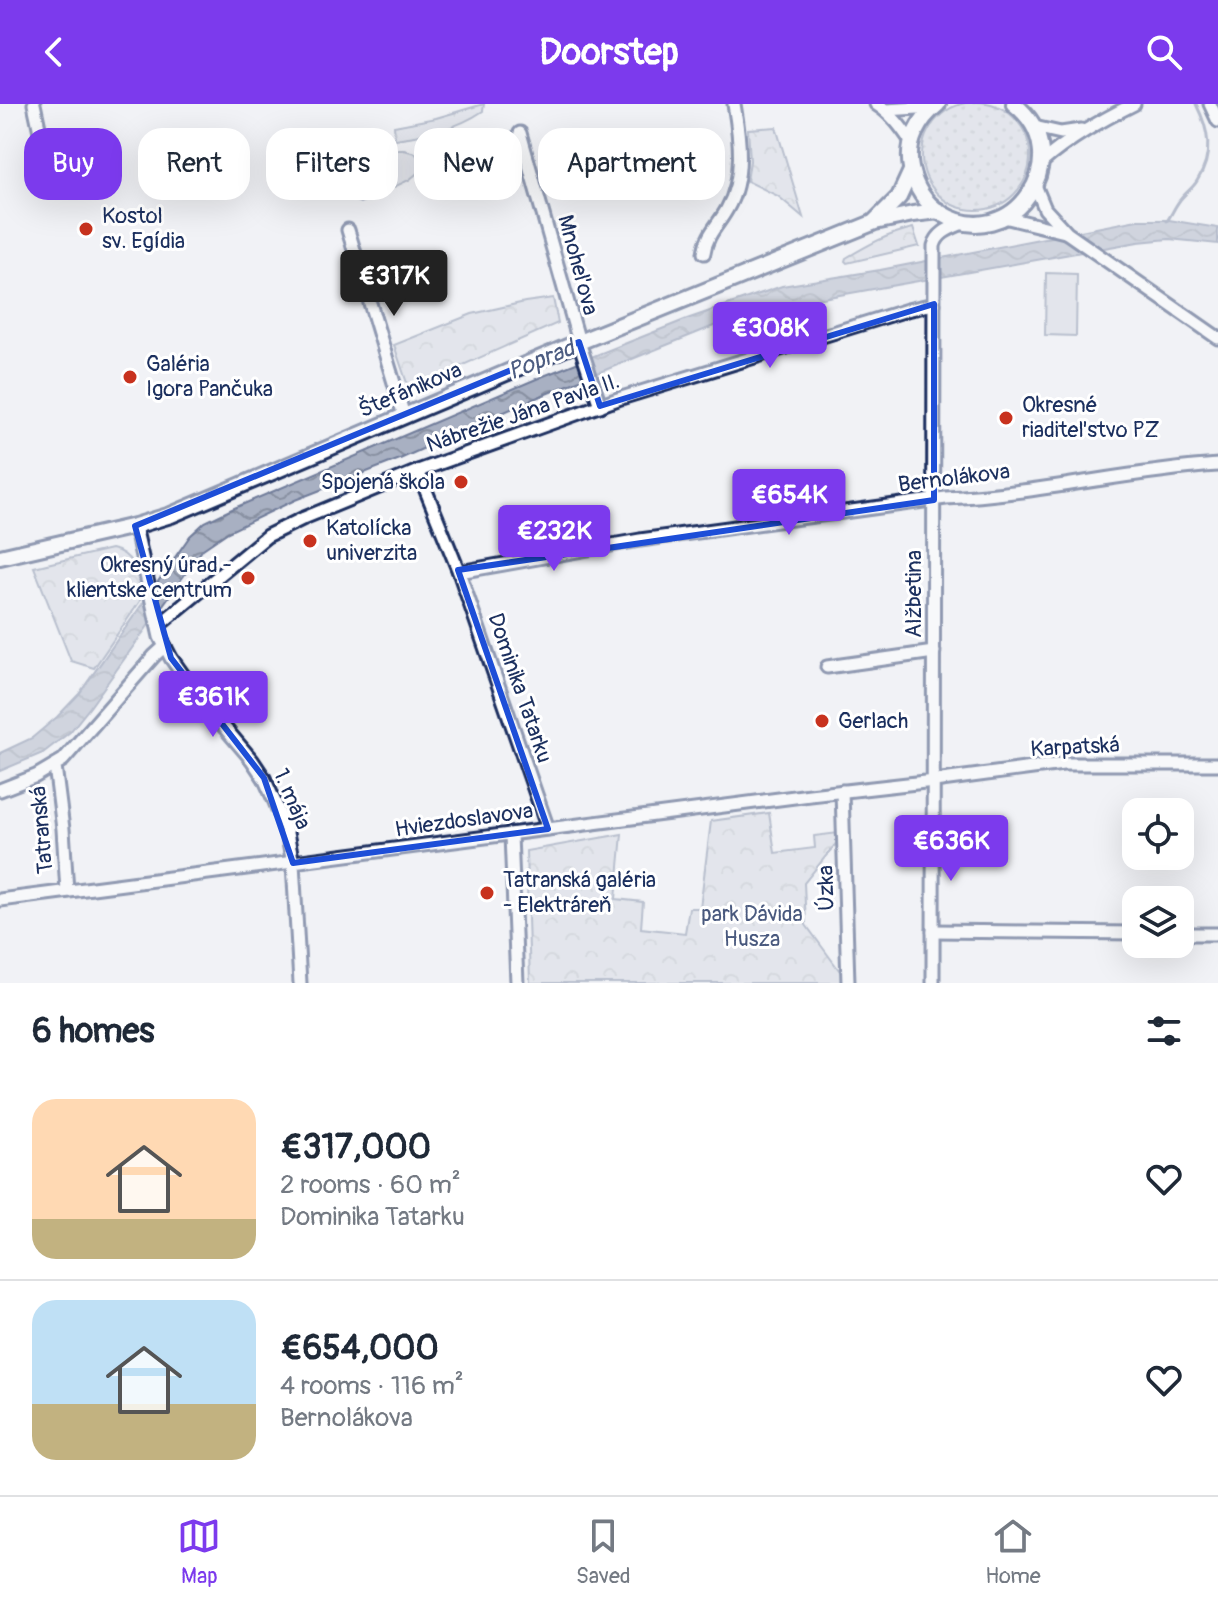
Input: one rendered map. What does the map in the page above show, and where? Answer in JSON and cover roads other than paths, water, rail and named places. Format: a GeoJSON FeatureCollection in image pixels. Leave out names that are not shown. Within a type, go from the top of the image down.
{"type":"FeatureCollection","features":[{"type":"Feature","properties":{"kind":"main road"},"geometry":{"type":"LineString","coordinates":[[936,106],[917,127],[910,157],[911,171],[921,193],[939,211],[965,222],[985,222],[1004,217],[1022,204],[1035,185],[1041,163],[1039,138],[1030,116],[1014,104]]}},
{"type":"Feature","properties":{"kind":"main road","name":"Štefánikova"},"geometry":{"type":"LineString","coordinates":[[875,222],[899,197],[911,171]]}},
{"type":"Feature","properties":{"kind":"main road","name":"Štefánikova"},"geometry":{"type":"LineString","coordinates":[[0,557],[135,526],[189,508],[404,416],[581,348],[875,222],[939,211]]}},
{"type":"Feature","properties":{"kind":"street"},"geometry":{"type":"LineString","coordinates":[[34,104],[39,128]]}},
{"type":"Feature","properties":{"kind":"street"},"geometry":{"type":"LineString","coordinates":[[704,253],[706,241],[729,206],[738,181],[738,126],[734,104]]}},
{"type":"Feature","properties":{"kind":"street"},"geometry":{"type":"LineString","coordinates":[[1041,163],[1089,127],[1134,104]]}},
{"type":"Feature","properties":{"kind":"street"},"geometry":{"type":"LineString","coordinates":[[1210,104],[1218,121]]}},
{"type":"Feature","properties":{"kind":"street"},"geometry":{"type":"LineString","coordinates":[[881,107],[936,106]]}},
{"type":"Feature","properties":{"kind":"street"},"geometry":{"type":"LineString","coordinates":[[881,107],[903,128],[912,143]]}},
{"type":"Feature","properties":{"kind":"street"},"geometry":{"type":"LineString","coordinates":[[1030,116],[1061,133],[1089,127]]}},
{"type":"Feature","properties":{"kind":"street","name":"Mnoheľova"},"geometry":{"type":"LineString","coordinates":[[522,140],[600,406]]}},
{"type":"Feature","properties":{"kind":"street"},"geometry":{"type":"LineString","coordinates":[[1035,185],[1045,209],[1067,233],[1218,338]]}},
{"type":"Feature","properties":{"kind":"street"},"geometry":{"type":"LineString","coordinates":[[1004,217],[1067,233]]}},
{"type":"Feature","properties":{"kind":"street","name":"Alžbetina"},"geometry":{"type":"LineString","coordinates":[[933,983],[934,246],[936,239],[946,230],[965,222]]}},
{"type":"Feature","properties":{"kind":"street"},"geometry":{"type":"LineString","coordinates":[[348,230],[404,416]]}},
{"type":"Feature","properties":{"kind":"street","name":"Nábrežie Jána Pavla II."},"geometry":{"type":"LineString","coordinates":[[156,620],[267,536],[418,471],[600,406],[934,304]]}},
{"type":"Feature","properties":{"kind":"street","name":"Bernolákova"},"geometry":{"type":"LineString","coordinates":[[459,572],[640,540],[1218,465]]}},
{"type":"Feature","properties":{"kind":"street","name":"Dominika Tatarku"},"geometry":{"type":"LineString","coordinates":[[418,471],[459,572],[548,829]]}},
{"type":"Feature","properties":{"kind":"street","name":"1. mája"},"geometry":{"type":"LineString","coordinates":[[135,526],[156,620],[165,646],[197,695],[243,747],[264,778],[287,833],[293,863],[300,983]]}},
{"type":"Feature","properties":{"kind":"street"},"geometry":{"type":"LineString","coordinates":[[0,790],[55,766],[69,755],[165,646]]}},
{"type":"Feature","properties":{"kind":"street"},"geometry":{"type":"LineString","coordinates":[[827,667],[934,652]]}},
{"type":"Feature","properties":{"kind":"street","name":"Karpatská"},"geometry":{"type":"LineString","coordinates":[[934,781],[1063,764],[1218,764]]}},
{"type":"Feature","properties":{"kind":"street","name":"Tatranská"},"geometry":{"type":"LineString","coordinates":[[55,766],[67,891]]}},
{"type":"Feature","properties":{"kind":"street","name":"Hviezdoslavova"},"geometry":{"type":"LineString","coordinates":[[0,900],[934,781]]}},
{"type":"Feature","properties":{"kind":"street","name":"Úzka"},"geometry":{"type":"LineString","coordinates":[[842,791],[848,983]]}},
{"type":"Feature","properties":{"kind":"street"},"geometry":{"type":"LineString","coordinates":[[511,835],[517,983]]}},
{"type":"Feature","properties":{"kind":"street"},"geometry":{"type":"LineString","coordinates":[[933,931],[1122,933]]}},
{"type":"Feature","properties":{"kind":"street"},"geometry":{"type":"LineString","coordinates":[[1194,934],[1218,934]]}},
{"type":"Feature","properties":{"kind":"water"},"geometry":{"type":"Polygon","coordinates":[[[1137,220],[1169,220],[1218,228],[1218,244],[1169,239],[1138,242],[772,307],[731,319],[531,400],[400,459],[295,500],[228,532],[203,549],[70,732],[43,753],[0,771],[0,753],[32,738],[79,694],[190,536],[205,522],[541,377],[687,319],[782,286],[1137,220]]]}},
{"type":"Feature","properties":{"kind":"waterway"},"geometry":{"type":"LineString","coordinates":[[1167,221],[1178,202],[1197,181],[1206,162],[1207,133],[1196,104]]}},
{"type":"Feature","properties":{"kind":"place","name":"Kostol sv. Egídia"},"geometry":{"type":"Point","coordinates":[86,229]}},
{"type":"Feature","properties":{"kind":"place","name":"Galéria Igora Pančuka"},"geometry":{"type":"Point","coordinates":[130,377]}},
{"type":"Feature","properties":{"kind":"place","name":"Okresné riaditeľstvo PZ"},"geometry":{"type":"Point","coordinates":[1006,418]}},
{"type":"Feature","properties":{"kind":"place","name":"Spojená škola"},"geometry":{"type":"Point","coordinates":[461,482]}},
{"type":"Feature","properties":{"kind":"place","name":"Katolícka univerzita"},"geometry":{"type":"Point","coordinates":[310,541]}},
{"type":"Feature","properties":{"kind":"place","name":"Okresný úrad - klientske centrum"},"geometry":{"type":"Point","coordinates":[248,578]}},
{"type":"Feature","properties":{"kind":"place","name":"Gerlach"},"geometry":{"type":"Point","coordinates":[822,721]}},
{"type":"Feature","properties":{"kind":"place","name":"Tatranská galéria - Elektráreň"},"geometry":{"type":"Point","coordinates":[487,893]}},
{"type":"Feature","properties":{"kind":"water label","name":"Poprad"},"geometry":{"type":"Point","coordinates":[541,360]}},
{"type":"Feature","properties":{"kind":"park label","name":"park Dávida Husza"},"geometry":{"type":"Point","coordinates":[752,926]}}]}
